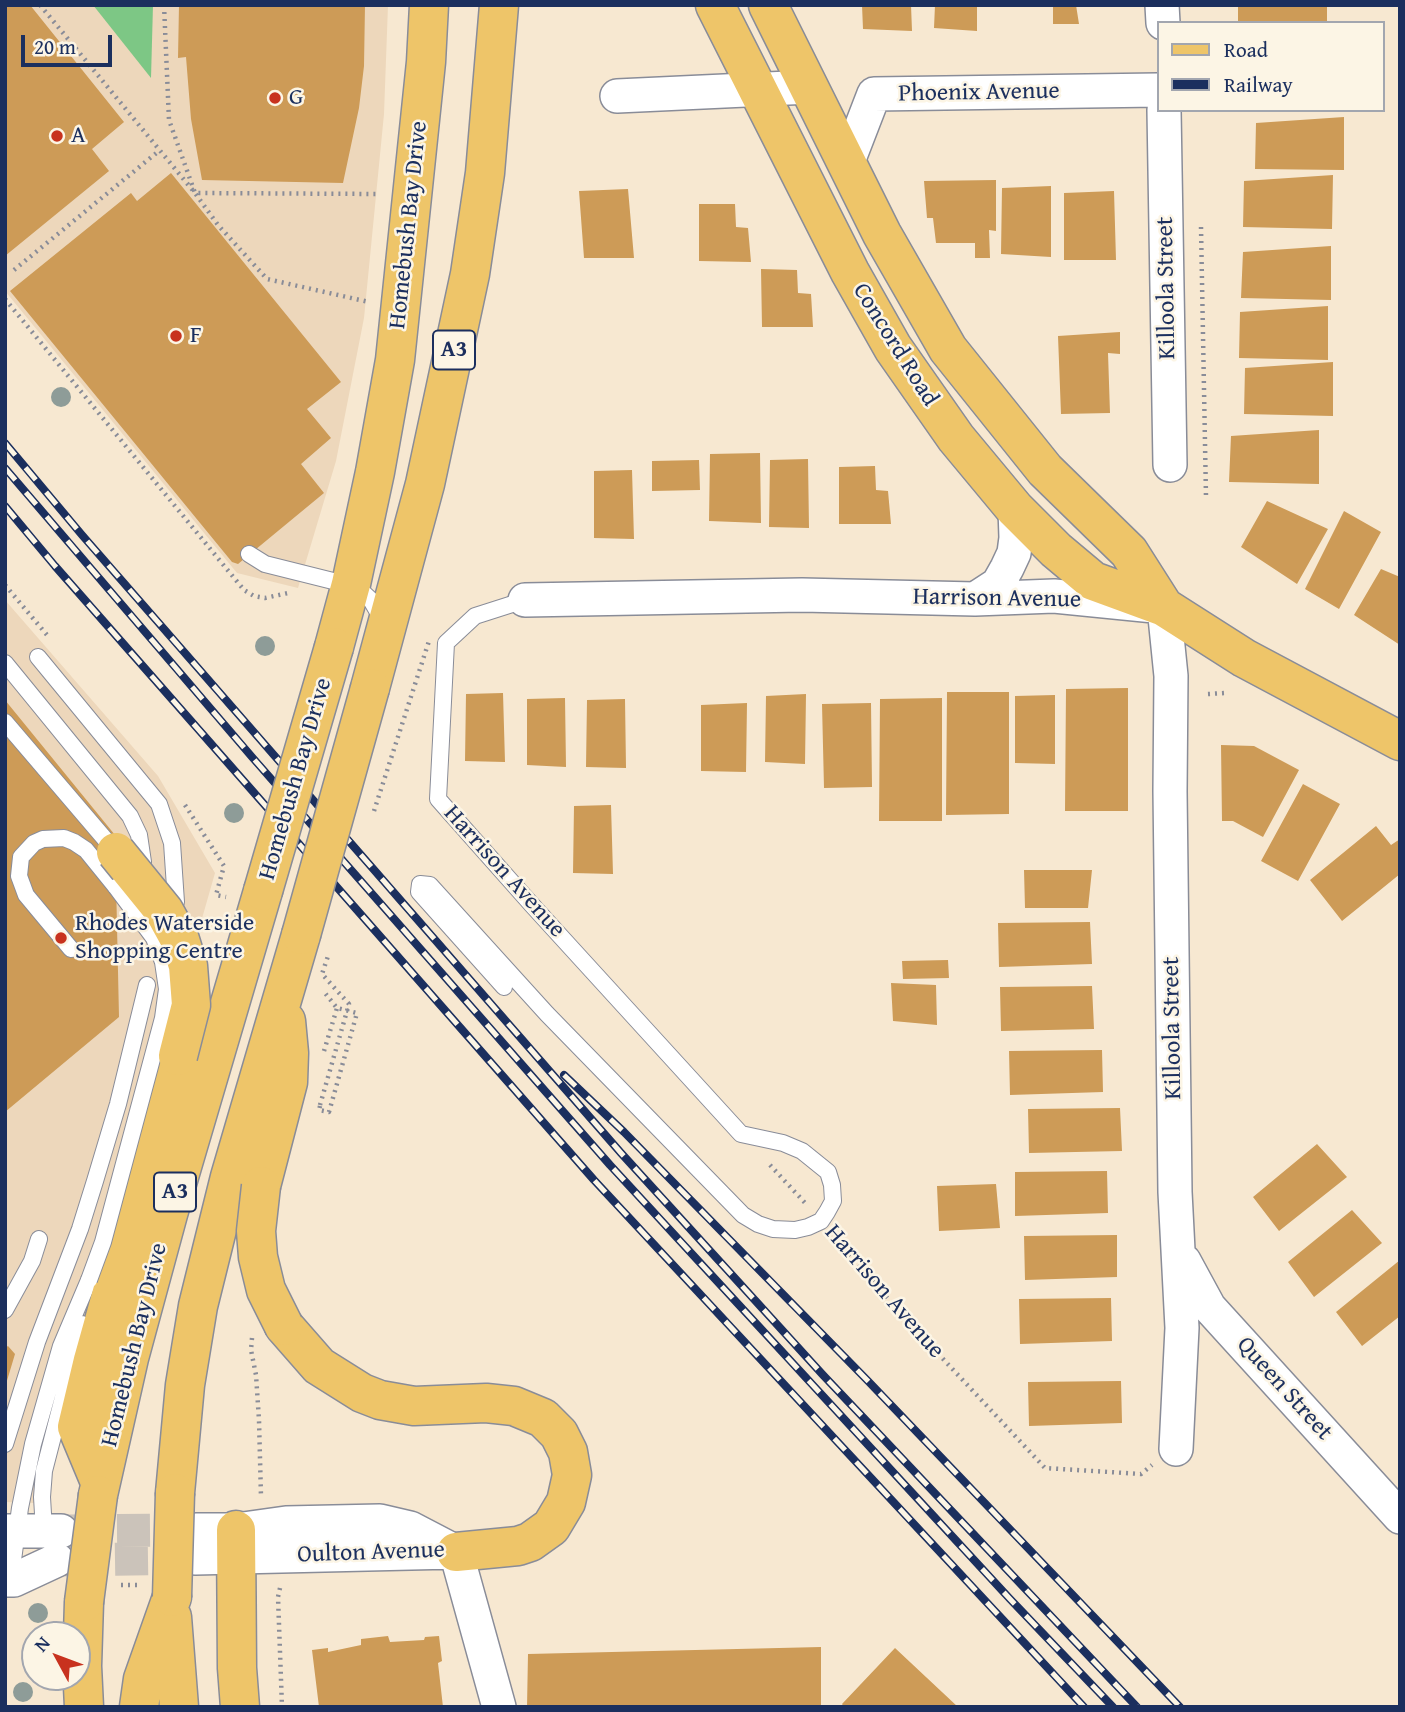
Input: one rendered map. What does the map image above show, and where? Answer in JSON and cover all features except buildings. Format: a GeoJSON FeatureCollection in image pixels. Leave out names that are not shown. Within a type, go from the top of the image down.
{"type":"FeatureCollection","features":[{"type":"Feature","properties":{"kind":"main road","name":"Homebush Bay Drive"},"geometry":{"type":"LineString","coordinates":[[84,1707],[82,1665],[101,1593],[99,1489],[129,1358],[168,1214],[245,892],[334,647],[351,584],[375,472],[395,360],[426,62],[429,5]]}},
{"type":"Feature","properties":{"kind":"main road","name":"Homebush Bay Drive"},"geometry":{"type":"LineString","coordinates":[[179,1707],[172,1639],[158,1591],[175,1493],[185,1385],[198,1306],[230,1177],[282,998],[316,941],[370,688],[425,484],[470,274],[485,173],[499,5]]}},
{"type":"Feature","properties":{"kind":"main road","name":"Concord Road"},"geometry":{"type":"LineString","coordinates":[[715,5],[850,272],[893,348],[956,438],[1014,509],[1093,581],[1164,607],[1244,658],[1400,741]]}},
{"type":"Feature","properties":{"kind":"main road","name":"Concord Road"},"geometry":{"type":"LineString","coordinates":[[768,5],[882,234],[948,349],[1045,470],[1129,552],[1164,607]]}},
{"type":"Feature","properties":{"kind":"main road"},"geometry":{"type":"LineString","coordinates":[[99,1489],[77,1427],[191,1005],[185,953],[172,923],[125,867]]}},
{"type":"Feature","properties":{"kind":"main road"},"geometry":{"type":"LineString","coordinates":[[282,998],[289,1053],[288,1082],[261,1186],[256,1231],[258,1257],[266,1290],[284,1326],[319,1366],[362,1393],[380,1400],[414,1406],[486,1403],[514,1406],[543,1418],[559,1434],[568,1452],[572,1475],[566,1503],[551,1527],[518,1546],[456,1552]]}},
{"type":"Feature","properties":{"kind":"main road"},"geometry":{"type":"LineString","coordinates":[[236,1543],[240,1707]]}},
{"type":"Feature","properties":{"kind":"main road"},"geometry":{"type":"LineString","coordinates":[[139,1707],[158,1591]]}},
{"type":"Feature","properties":{"kind":"street"},"geometry":{"type":"LineString","coordinates":[[617,96],[810,87]]}},
{"type":"Feature","properties":{"kind":"street","name":"Phoenix Avenue"},"geometry":{"type":"LineString","coordinates":[[847,164],[874,94],[1156,90]]}},
{"type":"Feature","properties":{"kind":"street","name":"Killoola Street"},"geometry":{"type":"LineString","coordinates":[[1164,112],[1170,465]]}},
{"type":"Feature","properties":{"kind":"street"},"geometry":{"type":"LineString","coordinates":[[975,599],[998,584],[1014,553],[1014,509]]}},
{"type":"Feature","properties":{"kind":"street","name":"Harrison Avenue"},"geometry":{"type":"LineString","coordinates":[[525,600],[802,595],[975,599],[1054,596],[1164,607]]}},
{"type":"Feature","properties":{"kind":"street","name":"Killoola Street"},"geometry":{"type":"LineString","coordinates":[[1164,607],[1171,676],[1175,1192],[1182,1328],[1176,1449]]}},
{"type":"Feature","properties":{"kind":"street","name":"Queen Street"},"geometry":{"type":"LineString","coordinates":[[1180,1253],[1209,1307],[1400,1517]]}},
{"type":"Feature","properties":{"kind":"street","name":"Oulton Avenue"},"geometry":{"type":"LineString","coordinates":[[196,1544],[236,1543],[456,1552]]}},
{"type":"Feature","properties":{"kind":"street"},"geometry":{"type":"LineString","coordinates":[[456,1552],[499,1707]]}},
{"type":"Feature","properties":{"kind":"lane"},"geometry":{"type":"LineString","coordinates":[[414,5],[426,62]]}},
{"type":"Feature","properties":{"kind":"lane"},"geometry":{"type":"LineString","coordinates":[[249,554],[265,564],[351,584],[371,600],[386,629]]}},
{"type":"Feature","properties":{"kind":"lane","name":"Harrison Avenue"},"geometry":{"type":"LineString","coordinates":[[525,600],[475,615],[446,643],[438,799],[741,1134]]}},
{"type":"Feature","properties":{"kind":"lane"},"geometry":{"type":"LineString","coordinates":[[38,657],[159,804],[172,843],[176,902]]}},
{"type":"Feature","properties":{"kind":"lane"},"geometry":{"type":"LineString","coordinates":[[5,663],[130,816],[139,835],[125,867]]}},
{"type":"Feature","properties":{"kind":"lane"},"geometry":{"type":"LineString","coordinates":[[5,722],[125,867],[144,923],[159,949],[166,975],[166,1004],[103,1242],[61,1346],[33,1444],[26,1548]]}},
{"type":"Feature","properties":{"kind":"lane"},"geometry":{"type":"LineString","coordinates":[[71,949],[26,895],[19,876],[21,857],[34,843],[43,839],[64,838],[125,867]]}},
{"type":"Feature","properties":{"kind":"lane"},"geometry":{"type":"LineString","coordinates":[[504,987],[419,892],[420,884],[430,886],[547,1014],[743,1215],[758,1224],[778,1230],[808,1227],[821,1221],[832,1201],[832,1185],[828,1172],[802,1151],[783,1143],[741,1134]]}},
{"type":"Feature","properties":{"kind":"lane"},"geometry":{"type":"LineString","coordinates":[[6,1440],[57,1284],[80,1228],[95,1181],[128,1066],[147,985]]}},
{"type":"Feature","properties":{"kind":"lane"},"geometry":{"type":"LineString","coordinates":[[5,1310],[32,1261],[39,1239]]}},
{"type":"Feature","properties":{"kind":"lane"},"geometry":{"type":"LineString","coordinates":[[26,1548],[42,1507],[44,1471],[82,1324]]}},
{"type":"Feature","properties":{"kind":"path"},"geometry":{"type":"LineString","coordinates":[[40,5],[195,192],[219,225],[267,279],[376,303]]}},
{"type":"Feature","properties":{"kind":"path"},"geometry":{"type":"LineString","coordinates":[[164,5],[169,120],[195,192]]}},
{"type":"Feature","properties":{"kind":"path"},"geometry":{"type":"LineString","coordinates":[[14,270],[160,150]]}},
{"type":"Feature","properties":{"kind":"path"},"geometry":{"type":"LineString","coordinates":[[195,192],[386,194]]}},
{"type":"Feature","properties":{"kind":"path"},"geometry":{"type":"LineString","coordinates":[[1200,221],[1206,497]]}},
{"type":"Feature","properties":{"kind":"path"},"geometry":{"type":"LineString","coordinates":[[5,299],[244,590],[265,598],[294,592]]}},
{"type":"Feature","properties":{"kind":"path"},"geometry":{"type":"LineString","coordinates":[[373,814],[429,641]]}},
{"type":"Feature","properties":{"kind":"path"},"geometry":{"type":"LineString","coordinates":[[1208,694],[1225,693]]}},
{"type":"Feature","properties":{"kind":"path"},"geometry":{"type":"LineString","coordinates":[[201,830],[224,866],[216,895],[226,898],[245,892]]}},
{"type":"Feature","properties":{"kind":"path"},"geometry":{"type":"LineString","coordinates":[[316,941],[322,974],[349,1004],[320,1105],[319,1110],[329,1112],[357,1013],[337,1008],[325,993]]}},
{"type":"Feature","properties":{"kind":"path","name":"Harrison Avenue"},"geometry":{"type":"LineString","coordinates":[[741,1134],[901,1314],[1045,1468],[1141,1474],[1176,1449]]}},
{"type":"Feature","properties":{"kind":"path"},"geometry":{"type":"LineString","coordinates":[[282,1580],[278,1597],[282,1707]]}},
{"type":"Feature","properties":{"kind":"path"},"geometry":{"type":"LineString","coordinates":[[101,1593],[158,1591]]}},
{"type":"Feature","properties":{"kind":"shaded area"},"geometry":{"type":"Polygon","coordinates":[[[5,5],[388,5],[384,114],[364,318],[336,461],[298,588],[237,573],[5,291],[5,5]]]}},
{"type":"Feature","properties":{"kind":"shaded area"},"geometry":{"type":"Polygon","coordinates":[[[5,600],[158,776],[215,873],[35,1503],[5,1502],[5,600]]]}},
{"type":"Feature","properties":{"kind":"green space"},"geometry":{"type":"Polygon","coordinates":[[[93,5],[153,5],[151,78],[93,5]]]}},
{"type":"Feature","properties":{"kind":"tunnel"},"geometry":{"type":"LineString","coordinates":[[67,1531],[196,1530]]}},
{"type":"Feature","properties":{"kind":"tunnel"},"geometry":{"type":"LineString","coordinates":[[65,1560],[195,1558]]}},
{"type":"Feature","properties":{"kind":"railway"},"geometry":{"type":"LineString","coordinates":[[5,443],[82,535],[621,1153],[823,1375],[1137,1707]]}},
{"type":"Feature","properties":{"kind":"railway"},"geometry":{"type":"LineString","coordinates":[[5,468],[252,757],[610,1165],[1113,1707]]}},
{"type":"Feature","properties":{"kind":"railway"},"geometry":{"type":"LineString","coordinates":[[5,506],[594,1180],[1084,1707]]}},
{"type":"Feature","properties":{"kind":"railway"},"geometry":{"type":"LineString","coordinates":[[564,1075],[624,1132],[868,1381],[1180,1707]]}},
{"type":"Feature","properties":{"kind":"place","name":"G"},"geometry":{"type":"Point","coordinates":[275,98]}},
{"type":"Feature","properties":{"kind":"place","name":"A"},"geometry":{"type":"Point","coordinates":[57,136]}},
{"type":"Feature","properties":{"kind":"place","name":"F"},"geometry":{"type":"Point","coordinates":[176,336]}},
{"type":"Feature","properties":{"kind":"place","name":"Rhodes Waterside Shopping Centre"},"geometry":{"type":"Point","coordinates":[61,938]}}]}
